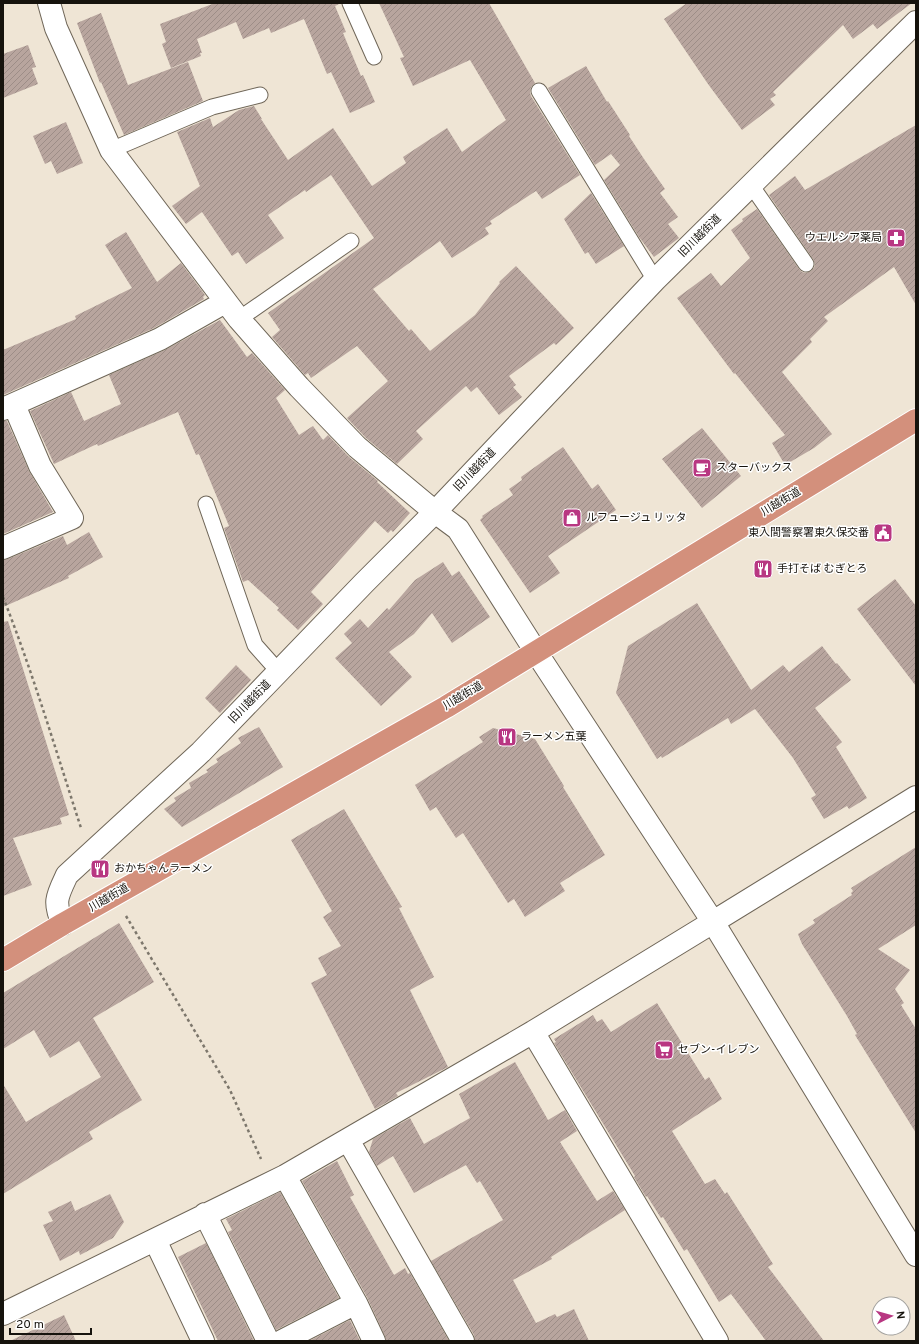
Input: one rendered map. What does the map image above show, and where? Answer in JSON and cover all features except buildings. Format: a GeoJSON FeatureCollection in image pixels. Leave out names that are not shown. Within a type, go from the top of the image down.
{"type":"FeatureCollection","features":[{"type":"Feature","properties":{"kind":"highway","name":"川越街道"},"geometry":{"type":"LineString","coordinates":[[3,960],[63,924],[446,707],[916,420]]}},
{"type":"Feature","properties":{"kind":"street"},"geometry":{"type":"LineString","coordinates":[[49,3],[56,28],[111,150],[238,318],[299,387],[358,447],[435,512],[458,529],[536,652],[713,922],[916,1256]]}},
{"type":"Feature","properties":{"kind":"street","name":"旧川越街道"},"geometry":{"type":"LineString","coordinates":[[63,924],[57,911],[57,896],[67,875],[201,752],[364,583],[435,512],[655,280],[916,22]]}},
{"type":"Feature","properties":{"kind":"street"},"geometry":{"type":"LineString","coordinates":[[3,548],[72,518],[40,466],[8,407],[160,339],[226,302]]}},
{"type":"Feature","properties":{"kind":"street"},"geometry":{"type":"LineString","coordinates":[[3,1314],[278,1179],[348,1140],[533,1032],[916,797]]}},
{"type":"Feature","properties":{"kind":"street"},"geometry":{"type":"LineString","coordinates":[[533,1032],[717,1341]]}},
{"type":"Feature","properties":{"kind":"street"},"geometry":{"type":"LineString","coordinates":[[348,1140],[463,1341]]}},
{"type":"Feature","properties":{"kind":"street"},"geometry":{"type":"LineString","coordinates":[[278,1179],[356,1303],[374,1341]]}},
{"type":"Feature","properties":{"kind":"street"},"geometry":{"type":"LineString","coordinates":[[205,1214],[268,1341]]}},
{"type":"Feature","properties":{"kind":"street"},"geometry":{"type":"LineString","coordinates":[[155,1240],[203,1341]]}},
{"type":"Feature","properties":{"kind":"street"},"geometry":{"type":"LineString","coordinates":[[282,1341],[356,1303]]}},
{"type":"Feature","properties":{"kind":"lane"},"geometry":{"type":"LineString","coordinates":[[350,3],[374,57]]}},
{"type":"Feature","properties":{"kind":"lane"},"geometry":{"type":"LineString","coordinates":[[539,91],[655,280]]}},
{"type":"Feature","properties":{"kind":"lane"},"geometry":{"type":"LineString","coordinates":[[111,150],[212,107],[260,95]]}},
{"type":"Feature","properties":{"kind":"lane"},"geometry":{"type":"LineString","coordinates":[[751,185],[806,264]]}},
{"type":"Feature","properties":{"kind":"lane"},"geometry":{"type":"LineString","coordinates":[[238,318],[351,241]]}},
{"type":"Feature","properties":{"kind":"lane"},"geometry":{"type":"LineString","coordinates":[[206,504],[255,646],[279,672]]}},
{"type":"Feature","properties":{"kind":"path"},"geometry":{"type":"LineString","coordinates":[[3,598],[16,628],[43,708],[81,830]]}},
{"type":"Feature","properties":{"kind":"path"},"geometry":{"type":"LineString","coordinates":[[124,914],[230,1090],[278,1179]]}},
{"type":"Feature","properties":{"kind":"place","name":"ウエルシア薬局"},"geometry":{"type":"Point","coordinates":[896,238]}},
{"type":"Feature","properties":{"kind":"place","name":"スターバックス"},"geometry":{"type":"Point","coordinates":[702,468]}},
{"type":"Feature","properties":{"kind":"place","name":"ルフュージュ リッタ"},"geometry":{"type":"Point","coordinates":[572,518]}},
{"type":"Feature","properties":{"kind":"place","name":"東入間警察署東久保交番"},"geometry":{"type":"Point","coordinates":[883,533]}},
{"type":"Feature","properties":{"kind":"place","name":"手打そば むぎとろ"},"geometry":{"type":"Point","coordinates":[763,569]}},
{"type":"Feature","properties":{"kind":"place","name":"ラーメン五葉"},"geometry":{"type":"Point","coordinates":[507,737]}},
{"type":"Feature","properties":{"kind":"place","name":"おかちゃんラーメン"},"geometry":{"type":"Point","coordinates":[100,869]}},
{"type":"Feature","properties":{"kind":"place","name":"セブン-イレブン"},"geometry":{"type":"Point","coordinates":[664,1050]}}]}
